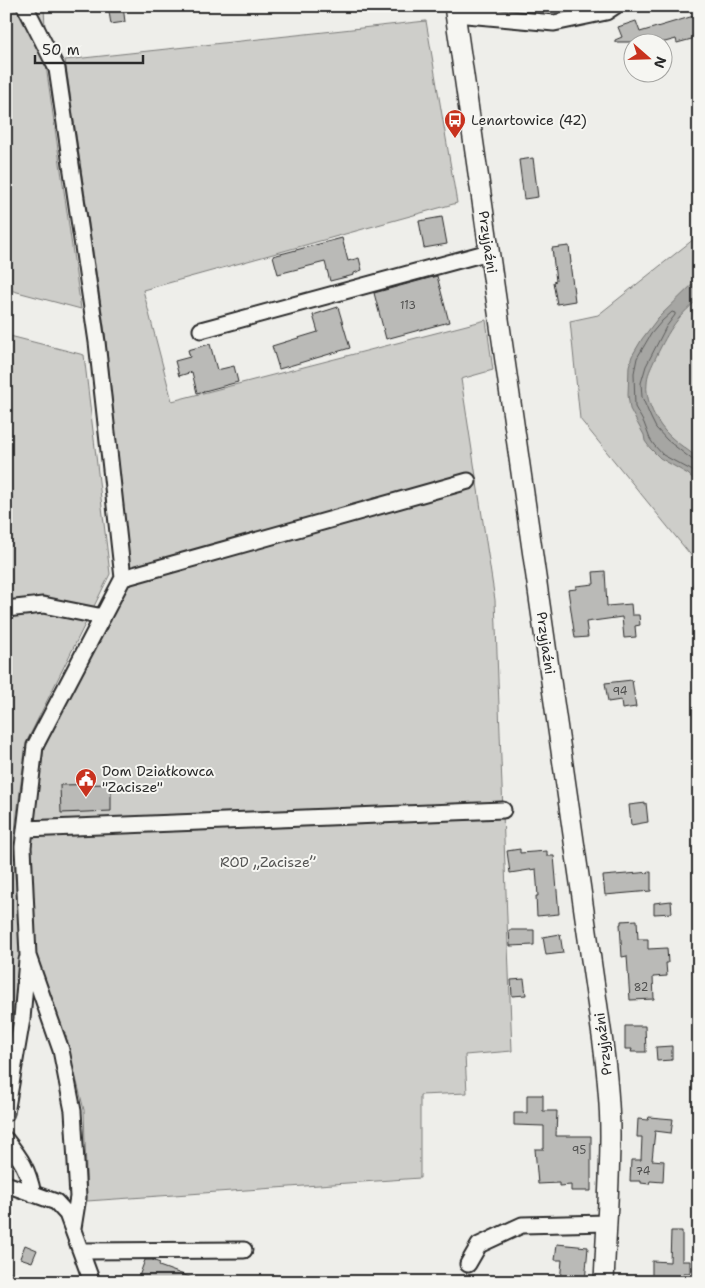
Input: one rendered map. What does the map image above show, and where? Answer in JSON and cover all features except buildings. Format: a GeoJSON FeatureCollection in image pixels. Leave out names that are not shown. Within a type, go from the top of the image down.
{"type":"FeatureCollection","features":[{"type":"Feature","properties":{"kind":"main road","name":"Przyjaźni"},"geometry":{"type":"LineString","coordinates":[[454,10],[603,1043],[610,1134],[604,1282]]}},
{"type":"Feature","properties":{"kind":"street"},"geometry":{"type":"LineString","coordinates":[[6,1113],[22,1019],[28,956],[23,847],[36,746],[123,578],[97,342],[57,70],[25,6]]}},
{"type":"Feature","properties":{"kind":"street"},"geometry":{"type":"LineString","coordinates":[[454,10],[554,23],[606,12],[616,6]]}},
{"type":"Feature","properties":{"kind":"street"},"geometry":{"type":"LineString","coordinates":[[201,330],[490,252]]}},
{"type":"Feature","properties":{"kind":"street"},"geometry":{"type":"LineString","coordinates":[[123,578],[468,481]]}},
{"type":"Feature","properties":{"kind":"street"},"geometry":{"type":"LineString","coordinates":[[6,610],[43,605],[103,617]]}},
{"type":"Feature","properties":{"kind":"street"},"geometry":{"type":"LineString","coordinates":[[25,828],[503,810]]}},
{"type":"Feature","properties":{"kind":"street"},"geometry":{"type":"LineString","coordinates":[[28,956],[61,1050],[73,1111],[78,1197],[73,1228]]}},
{"type":"Feature","properties":{"kind":"street"},"geometry":{"type":"LineString","coordinates":[[6,1121],[8,1142],[22,1162],[30,1178],[33,1194]]}},
{"type":"Feature","properties":{"kind":"street"},"geometry":{"type":"LineString","coordinates":[[6,1184],[56,1202],[67,1214],[92,1282]]}},
{"type":"Feature","properties":{"kind":"street"},"geometry":{"type":"LineString","coordinates":[[468,1264],[479,1245],[522,1225],[607,1223]]}},
{"type":"Feature","properties":{"kind":"street"},"geometry":{"type":"LineString","coordinates":[[81,1250],[244,1250]]}},
{"type":"Feature","properties":{"kind":"street"},"geometry":{"type":"LineString","coordinates":[[6,1280],[11,1282]]}},
{"type":"Feature","properties":{"kind":"green space"},"geometry":{"type":"Polygon","coordinates":[[[6,6],[44,6],[47,73],[81,309],[6,289],[6,6]]]}},
{"type":"Feature","properties":{"kind":"green space","name":"ROD „Zacisze”"},"geometry":{"type":"Polygon","coordinates":[[[426,21],[457,203],[143,290],[172,401],[486,320],[493,370],[461,379],[495,600],[512,1051],[465,1055],[467,1093],[420,1095],[420,1178],[87,1201],[84,1110],[68,1046],[36,953],[30,846],[44,748],[131,578],[105,333],[65,60],[426,21]]]}},
{"type":"Feature","properties":{"kind":"green space"},"geometry":{"type":"Polygon","coordinates":[[[699,235],[699,567],[580,419],[570,321],[598,315],[699,235]]]}},
{"type":"Feature","properties":{"kind":"green space"},"geometry":{"type":"Polygon","coordinates":[[[6,335],[84,355],[110,574],[26,743],[13,847],[21,957],[6,1058],[6,335]]]}},
{"type":"Feature","properties":{"kind":"water"},"geometry":{"type":"Polygon","coordinates":[[[699,278],[699,299],[678,320],[659,351],[649,372],[647,394],[655,417],[665,431],[699,459],[699,484],[688,474],[660,458],[650,448],[630,409],[628,395],[629,366],[632,356],[642,339],[658,318],[699,278]]]}},
{"type":"Feature","properties":{"kind":"place","name":"Lenartowice (42)"},"geometry":{"type":"Point","coordinates":[455,139]}},
{"type":"Feature","properties":{"kind":"place","name":"Dom Działkowca \"Zacisze\""},"geometry":{"type":"Point","coordinates":[86,798]}}]}
